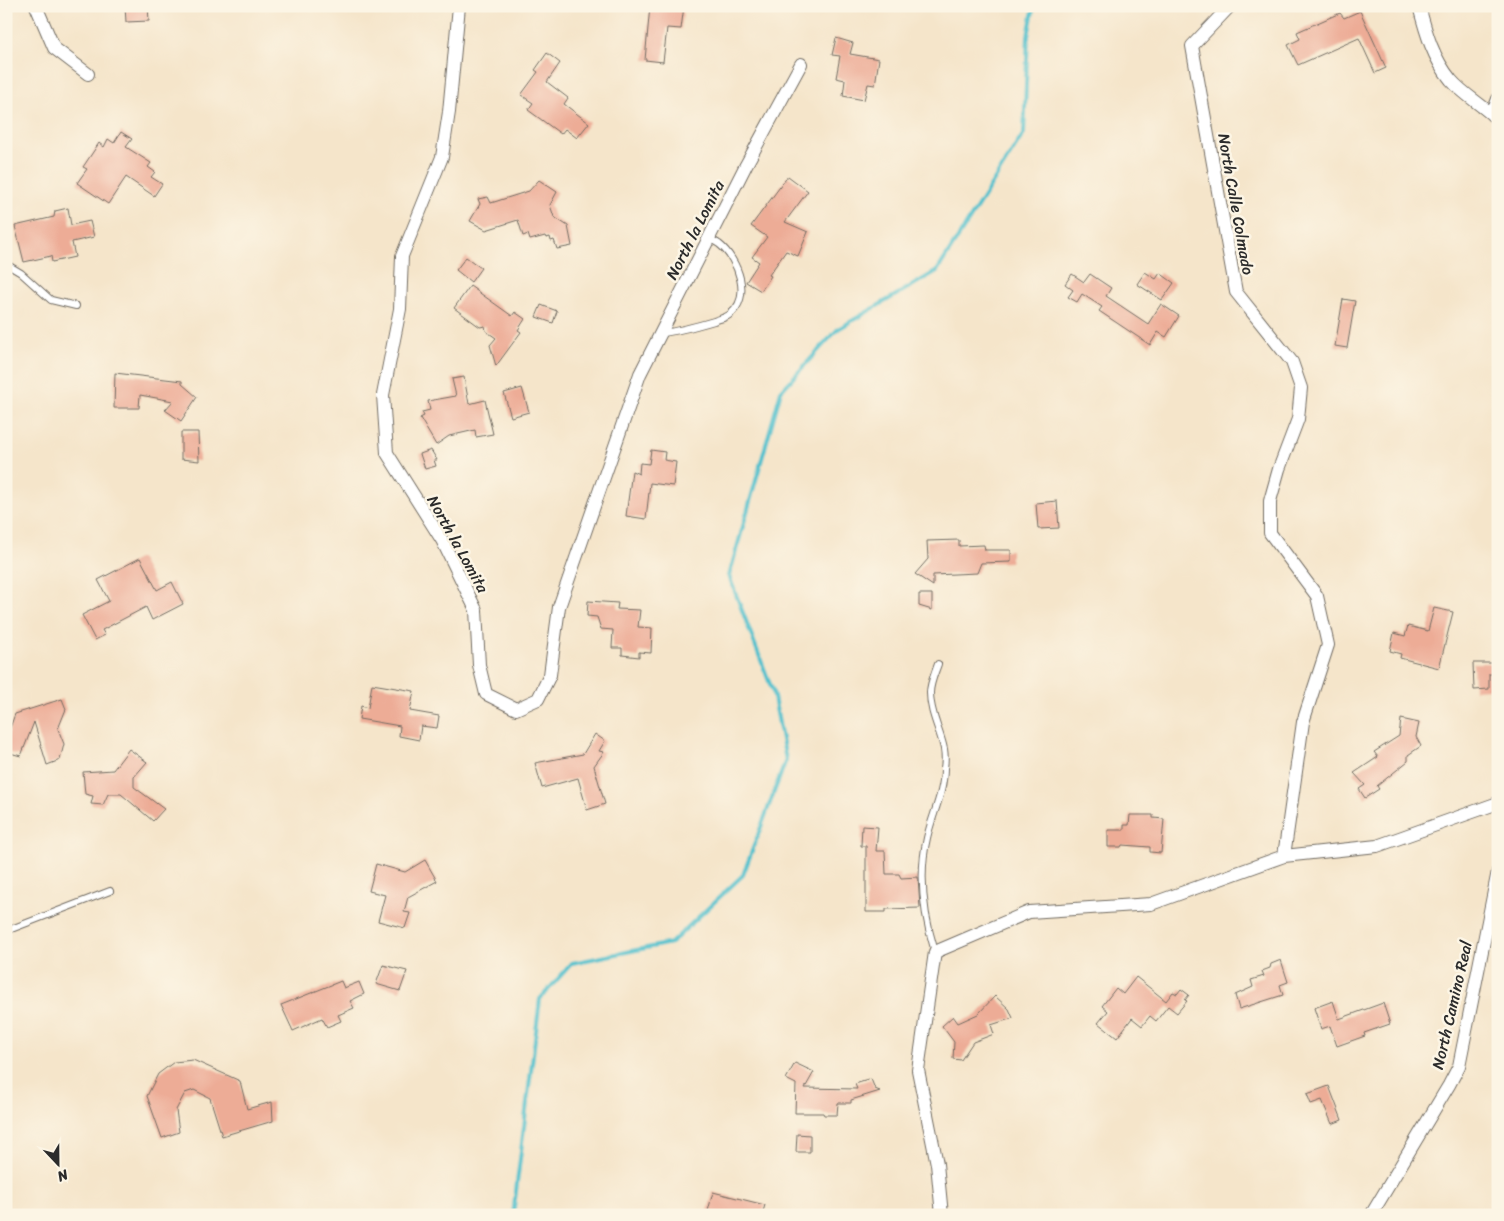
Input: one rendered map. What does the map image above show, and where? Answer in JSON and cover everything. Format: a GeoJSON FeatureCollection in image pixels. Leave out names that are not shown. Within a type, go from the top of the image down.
{"type":"FeatureCollection","features":[{"type":"Feature","properties":{"kind":"street"},"geometry":{"type":"LineString","coordinates":[[36,6],[54,48],[88,74]]}},
{"type":"Feature","properties":{"kind":"street","name":"North la Lomita"},"geometry":{"type":"LineString","coordinates":[[459,6],[450,112],[442,156],[402,256],[400,308],[383,395],[387,453],[442,540],[476,610],[479,664],[486,694],[516,710],[538,699],[550,675],[559,607],[640,374],[801,64]]}},
{"type":"Feature","properties":{"kind":"street","name":"North Calle Colmado"},"geometry":{"type":"LineString","coordinates":[[1230,6],[1192,46],[1236,292],[1292,362],[1302,388],[1298,419],[1279,469],[1270,502],[1270,533],[1317,596],[1328,645],[1303,722],[1284,856]]}},
{"type":"Feature","properties":{"kind":"street"},"geometry":{"type":"LineString","coordinates":[[1419,6],[1429,43],[1436,58],[1452,81],[1495,118]]}},
{"type":"Feature","properties":{"kind":"street"},"geometry":{"type":"LineString","coordinates":[[1495,118],[1498,98]]}},
{"type":"Feature","properties":{"kind":"street"},"geometry":{"type":"LineString","coordinates":[[942,1215],[937,1164],[918,1070],[935,952],[1029,912],[1150,904],[1284,856],[1377,846],[1498,803]]}},
{"type":"Feature","properties":{"kind":"street","name":"North Camino Real"},"geometry":{"type":"LineString","coordinates":[[1371,1215],[1449,1086],[1459,1066],[1497,874]]}},
{"type":"Feature","properties":{"kind":"lane"},"geometry":{"type":"LineString","coordinates":[[660,333],[682,331],[729,316],[739,304],[742,290],[740,274],[732,258],[719,244],[709,238]]}},
{"type":"Feature","properties":{"kind":"lane"},"geometry":{"type":"LineString","coordinates":[[6,264],[21,273],[51,300],[76,306]]}},
{"type":"Feature","properties":{"kind":"lane"},"geometry":{"type":"LineString","coordinates":[[935,952],[924,906],[923,862],[927,838],[941,792],[944,770],[944,749],[931,705],[930,692],[932,678],[938,664]]}},
{"type":"Feature","properties":{"kind":"lane"},"geometry":{"type":"LineString","coordinates":[[6,931],[110,891]]}},
{"type":"Feature","properties":{"kind":"building"},"geometry":{"type":"Polygon","coordinates":[[[125,6],[148,6],[149,21],[126,22],[125,6]]]}},
{"type":"Feature","properties":{"kind":"building"},"geometry":{"type":"Polygon","coordinates":[[[650,6],[684,6],[681,29],[667,28],[663,62],[645,60],[650,6]]]}},
{"type":"Feature","properties":{"kind":"building"},"geometry":{"type":"Polygon","coordinates":[[[1360,11],[1386,68],[1375,73],[1359,38],[1298,65],[1288,45],[1300,39],[1297,32],[1340,13],[1344,18],[1360,11]]]}},
{"type":"Feature","properties":{"kind":"building"},"geometry":{"type":"Polygon","coordinates":[[[836,38],[853,43],[850,54],[879,59],[875,85],[868,84],[864,100],[843,96],[845,80],[836,78],[840,56],[832,55],[836,38]]]}},
{"type":"Feature","properties":{"kind":"building"},"geometry":{"type":"Polygon","coordinates":[[[547,53],[560,63],[547,82],[568,98],[564,104],[589,123],[577,138],[565,129],[561,134],[528,110],[533,103],[521,95],[538,72],[535,70],[547,53]]]}},
{"type":"Feature","properties":{"kind":"building"},"geometry":{"type":"Polygon","coordinates":[[[121,132],[132,139],[126,147],[151,163],[148,167],[155,172],[151,177],[162,184],[154,196],[126,177],[108,204],[77,183],[87,169],[83,167],[99,143],[104,147],[108,139],[114,143],[121,132]]]}},
{"type":"Feature","properties":{"kind":"building"},"geometry":{"type":"Polygon","coordinates":[[[788,176],[808,191],[785,222],[808,232],[798,256],[786,251],[769,275],[771,276],[761,291],[746,282],[759,262],[752,257],[767,237],[751,226],[788,176]]]}},
{"type":"Feature","properties":{"kind":"building"},"geometry":{"type":"Polygon","coordinates":[[[539,180],[557,192],[550,205],[554,217],[568,226],[572,246],[557,249],[554,240],[551,241],[550,237],[546,238],[545,236],[530,240],[528,234],[523,236],[518,220],[486,230],[470,221],[480,204],[478,199],[488,197],[491,203],[529,191],[539,180]]]}},
{"type":"Feature","properties":{"kind":"building"},"geometry":{"type":"Polygon","coordinates":[[[68,208],[71,225],[90,221],[94,237],[72,242],[75,257],[52,262],[51,256],[24,262],[15,226],[54,217],[55,211],[68,208]]]}},
{"type":"Feature","properties":{"kind":"building"},"geometry":{"type":"Polygon","coordinates":[[[466,257],[481,268],[471,282],[456,270],[466,257]]]}},
{"type":"Feature","properties":{"kind":"building"},"geometry":{"type":"Polygon","coordinates":[[[1145,272],[1156,279],[1160,273],[1174,283],[1162,300],[1137,284],[1145,272]]]}},
{"type":"Feature","properties":{"kind":"building"},"geometry":{"type":"Polygon","coordinates":[[[1072,274],[1084,282],[1090,274],[1111,288],[1106,296],[1148,324],[1161,304],[1179,316],[1166,337],[1158,332],[1150,345],[1099,311],[1102,307],[1082,294],[1077,302],[1068,297],[1073,290],[1065,284],[1072,274]]]}},
{"type":"Feature","properties":{"kind":"building"},"geometry":{"type":"Polygon","coordinates":[[[470,286],[512,316],[515,312],[525,319],[518,330],[521,332],[496,366],[490,345],[496,338],[486,331],[485,326],[480,327],[454,308],[470,286]]]}},
{"type":"Feature","properties":{"kind":"building"},"geometry":{"type":"Polygon","coordinates":[[[1343,299],[1355,301],[1347,348],[1335,346],[1343,299]]]}},
{"type":"Feature","properties":{"kind":"building"},"geometry":{"type":"Polygon","coordinates":[[[541,305],[557,311],[553,323],[536,317],[541,305]]]}},
{"type":"Feature","properties":{"kind":"building"},"geometry":{"type":"Polygon","coordinates":[[[115,373],[182,381],[182,384],[197,397],[181,421],[165,410],[173,401],[140,395],[139,408],[114,408],[115,373]]]}},
{"type":"Feature","properties":{"kind":"building"},"geometry":{"type":"Polygon","coordinates":[[[464,377],[469,404],[485,400],[493,434],[476,437],[475,430],[449,436],[436,445],[420,418],[424,416],[422,412],[430,410],[428,401],[456,396],[452,379],[464,377]]]}},
{"type":"Feature","properties":{"kind":"building"},"geometry":{"type":"Polygon","coordinates":[[[522,388],[529,412],[511,417],[504,393],[522,388]]]}},
{"type":"Feature","properties":{"kind":"building"},"geometry":{"type":"Polygon","coordinates":[[[181,432],[198,432],[199,461],[181,459],[181,432]]]}},
{"type":"Feature","properties":{"kind":"building"},"geometry":{"type":"Polygon","coordinates":[[[431,450],[437,460],[434,460],[436,466],[425,469],[420,454],[431,450]]]}},
{"type":"Feature","properties":{"kind":"building"},"geometry":{"type":"Polygon","coordinates":[[[651,450],[665,452],[664,460],[676,462],[673,486],[650,483],[646,519],[626,516],[632,471],[639,474],[640,463],[649,464],[651,450]]]}},
{"type":"Feature","properties":{"kind":"building"},"geometry":{"type":"Polygon","coordinates":[[[1057,501],[1059,528],[1038,529],[1036,503],[1057,501]]]}},
{"type":"Feature","properties":{"kind":"building"},"geometry":{"type":"Polygon","coordinates":[[[959,540],[959,546],[984,545],[985,550],[1011,550],[1011,562],[981,563],[977,573],[933,575],[933,586],[915,574],[928,559],[927,541],[959,540]]]}},
{"type":"Feature","properties":{"kind":"building"},"geometry":{"type":"Polygon","coordinates":[[[140,558],[157,590],[172,582],[183,604],[152,620],[146,607],[102,630],[105,635],[95,640],[82,615],[109,601],[98,580],[140,558]]]}},
{"type":"Feature","properties":{"kind":"building"},"geometry":{"type":"Polygon","coordinates":[[[919,594],[932,594],[932,610],[919,606],[919,594]]]}},
{"type":"Feature","properties":{"kind":"building"},"geometry":{"type":"Polygon","coordinates":[[[588,601],[618,603],[617,609],[640,610],[638,627],[652,628],[651,653],[639,652],[639,657],[622,655],[622,648],[612,648],[613,630],[601,629],[597,617],[587,616],[588,601]]]}},
{"type":"Feature","properties":{"kind":"building"},"geometry":{"type":"Polygon","coordinates":[[[1434,608],[1453,612],[1439,668],[1400,658],[1401,654],[1390,651],[1394,633],[1405,636],[1408,626],[1428,631],[1434,608]]]}},
{"type":"Feature","properties":{"kind":"building"},"geometry":{"type":"Polygon","coordinates":[[[1473,663],[1498,663],[1498,674],[1489,674],[1489,689],[1474,690],[1473,663]]]}},
{"type":"Feature","properties":{"kind":"building"},"geometry":{"type":"Polygon","coordinates":[[[372,684],[414,691],[410,711],[439,716],[437,728],[421,726],[419,740],[399,736],[400,726],[359,719],[361,706],[368,708],[372,684]]]}},
{"type":"Feature","properties":{"kind":"building"},"geometry":{"type":"Polygon","coordinates":[[[62,699],[66,709],[58,729],[64,744],[60,760],[47,765],[34,722],[21,756],[6,752],[6,739],[15,714],[62,699]]]}},
{"type":"Feature","properties":{"kind":"building"},"geometry":{"type":"Polygon","coordinates":[[[1401,719],[1419,723],[1416,737],[1421,746],[1408,755],[1408,761],[1377,786],[1379,789],[1365,798],[1359,789],[1365,785],[1354,773],[1378,757],[1374,752],[1399,736],[1401,719]]]}},
{"type":"Feature","properties":{"kind":"building"},"geometry":{"type":"Polygon","coordinates":[[[595,734],[605,741],[599,751],[604,752],[594,766],[605,804],[587,810],[578,778],[542,788],[535,763],[583,754],[595,734]]]}},
{"type":"Feature","properties":{"kind":"building"},"geometry":{"type":"Polygon","coordinates":[[[129,749],[147,762],[134,777],[134,787],[164,809],[153,821],[121,794],[108,794],[103,805],[91,804],[93,796],[85,794],[83,772],[113,770],[129,749]]]}},
{"type":"Feature","properties":{"kind":"building"},"geometry":{"type":"Polygon","coordinates":[[[1130,815],[1153,815],[1153,818],[1164,819],[1161,853],[1150,852],[1150,847],[1122,845],[1121,847],[1108,847],[1108,830],[1124,830],[1124,825],[1129,825],[1130,815]]]}},
{"type":"Feature","properties":{"kind":"building"},"geometry":{"type":"Polygon","coordinates":[[[862,826],[878,827],[876,851],[885,851],[886,874],[899,874],[901,878],[918,877],[920,908],[886,909],[886,912],[866,912],[866,846],[861,846],[862,826]]]}},
{"type":"Feature","properties":{"kind":"building"},"geometry":{"type":"Polygon","coordinates":[[[425,860],[437,881],[408,897],[404,912],[410,913],[405,928],[378,921],[385,895],[369,891],[376,864],[405,872],[425,860]]]}},
{"type":"Feature","properties":{"kind":"building"},"geometry":{"type":"Polygon","coordinates":[[[1281,960],[1288,982],[1280,985],[1283,995],[1239,1009],[1235,995],[1253,987],[1251,980],[1264,976],[1262,971],[1270,968],[1271,964],[1281,960]]]}},
{"type":"Feature","properties":{"kind":"building"},"geometry":{"type":"Polygon","coordinates":[[[383,965],[407,971],[400,991],[376,984],[383,965]]]}},
{"type":"Feature","properties":{"kind":"building"},"geometry":{"type":"Polygon","coordinates":[[[1136,977],[1166,1001],[1173,992],[1177,994],[1181,989],[1189,995],[1185,1000],[1187,1001],[1177,1013],[1168,1006],[1156,1021],[1150,1016],[1142,1026],[1132,1018],[1117,1038],[1098,1023],[1108,1011],[1102,1006],[1116,988],[1123,994],[1136,977]]]}},
{"type":"Feature","properties":{"kind":"building"},"geometry":{"type":"Polygon","coordinates":[[[341,981],[344,988],[359,982],[364,994],[350,1001],[354,1008],[338,1015],[341,1021],[327,1027],[322,1018],[293,1031],[281,1005],[341,981]]]}},
{"type":"Feature","properties":{"kind":"building"},"geometry":{"type":"Polygon","coordinates":[[[995,996],[1009,1009],[1013,1018],[991,1025],[994,1034],[973,1042],[961,1060],[953,1059],[954,1042],[942,1026],[953,1016],[958,1023],[978,1014],[995,996]]]}},
{"type":"Feature","properties":{"kind":"building"},"geometry":{"type":"Polygon","coordinates":[[[1333,1001],[1339,1019],[1383,1003],[1390,1024],[1364,1033],[1365,1036],[1337,1046],[1330,1026],[1321,1029],[1314,1008],[1333,1001]]]}},
{"type":"Feature","properties":{"kind":"building"},"geometry":{"type":"Polygon","coordinates":[[[193,1060],[240,1081],[247,1109],[272,1102],[273,1121],[222,1136],[210,1098],[194,1090],[185,1093],[176,1110],[179,1132],[162,1138],[147,1096],[158,1074],[174,1062],[193,1060]]]}},
{"type":"Feature","properties":{"kind":"building"},"geometry":{"type":"Polygon","coordinates":[[[795,1063],[814,1072],[805,1088],[857,1089],[855,1084],[871,1079],[875,1089],[880,1091],[851,1100],[851,1103],[838,1103],[837,1115],[795,1113],[796,1084],[786,1079],[795,1063]]]}},
{"type":"Feature","properties":{"kind":"building"},"geometry":{"type":"Polygon","coordinates":[[[1329,1086],[1342,1120],[1332,1124],[1322,1100],[1311,1104],[1307,1094],[1329,1086]]]}},
{"type":"Feature","properties":{"kind":"building"},"geometry":{"type":"Polygon","coordinates":[[[797,1134],[810,1135],[810,1152],[796,1152],[797,1134]]]}},
{"type":"Feature","properties":{"kind":"building"},"geometry":{"type":"Polygon","coordinates":[[[713,1192],[765,1205],[762,1215],[707,1215],[713,1192]]]}},
{"type":"Feature","properties":{"kind":"waterway"},"geometry":{"type":"LineString","coordinates":[[513,1215],[540,999],[572,963],[671,943],[743,875],[786,760],[773,692],[729,576],[781,391],[838,329],[937,271],[1024,133],[1028,36],[1034,6]]}}]}
